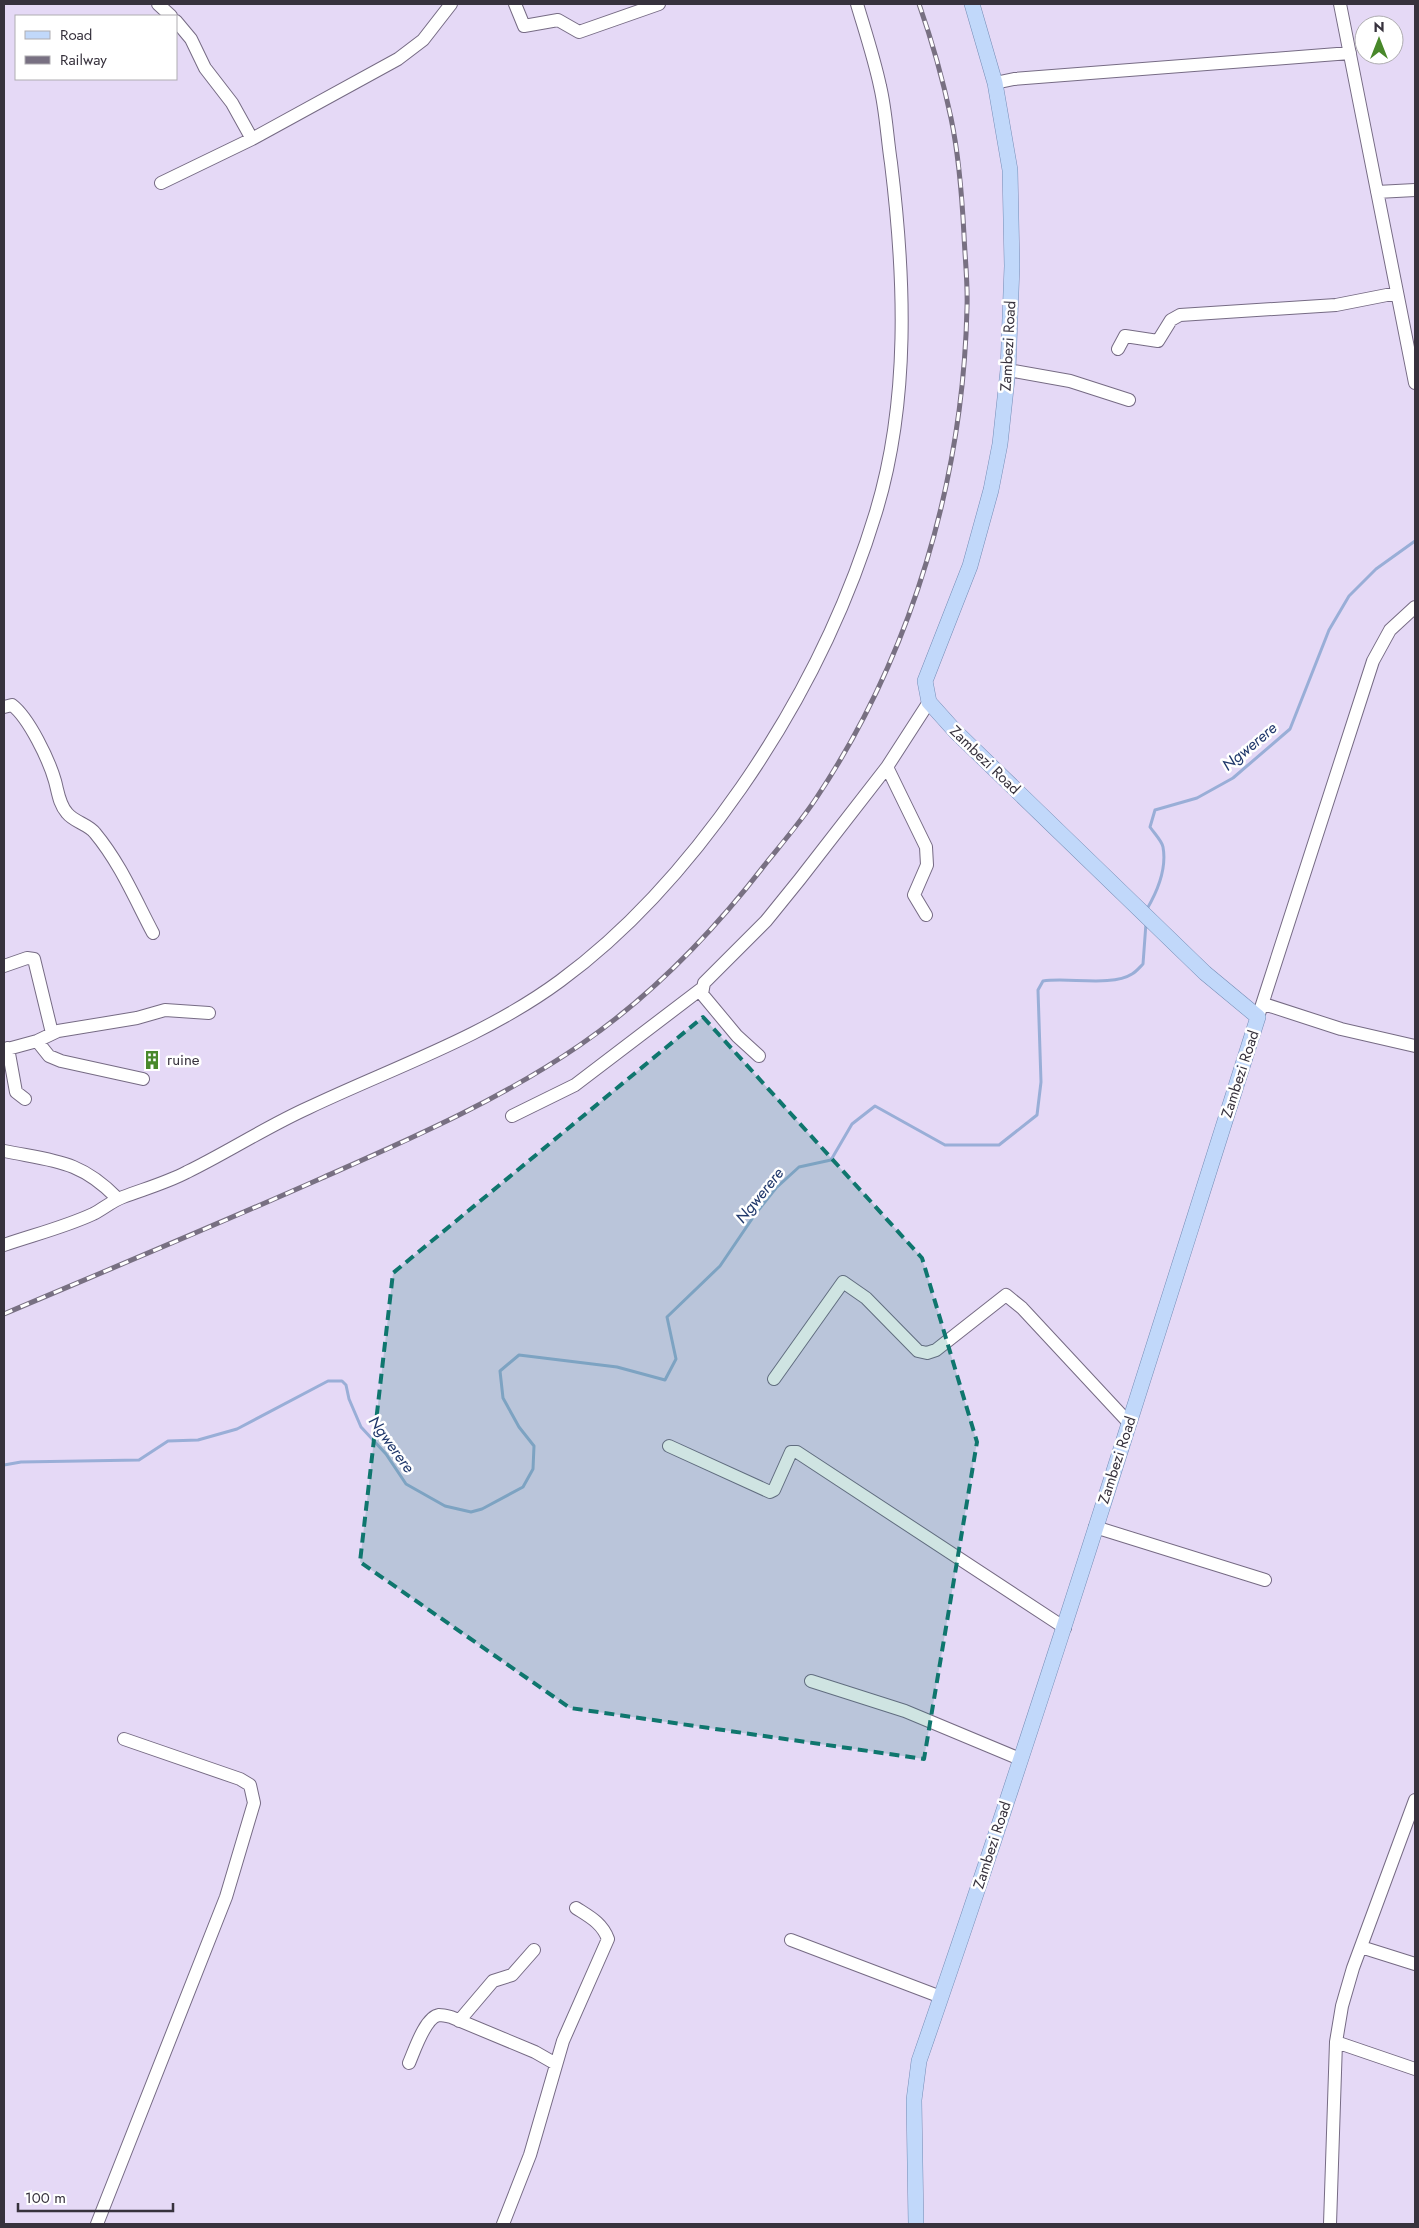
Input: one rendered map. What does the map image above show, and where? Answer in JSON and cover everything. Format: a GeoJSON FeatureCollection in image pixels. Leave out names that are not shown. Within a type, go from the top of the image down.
{"type":"FeatureCollection","features":[{"type":"Feature","properties":{"kind":"main road","name":"Zambezi Road"},"geometry":{"type":"LineString","coordinates":[[916,2224],[914,2100],[919,2061],[1065,1628],[1095,1527],[1261,1011],[1205,973],[955,731],[929,702],[925,681],[970,566],[989,500],[1000,444],[1008,370],[1012,266],[1010,170],[995,83],[972,4]]}},
{"type":"Feature","properties":{"kind":"street"},"geometry":{"type":"LineString","coordinates":[[158,4],[169,15]]}},
{"type":"Feature","properties":{"kind":"street"},"geometry":{"type":"LineString","coordinates":[[161,183],[252,139],[398,59],[423,40],[450,4]]}},
{"type":"Feature","properties":{"kind":"street"},"geometry":{"type":"LineString","coordinates":[[515,4],[524,26],[558,20],[579,32],[659,4]]}},
{"type":"Feature","properties":{"kind":"street"},"geometry":{"type":"LineString","coordinates":[[4,1245],[92,1214],[117,1198],[155,1186],[187,1172],[293,1114],[477,1031],[510,1014],[560,981],[607,943],[681,866],[723,814],[763,756],[816,666],[850,589],[877,509],[887,463],[895,408],[900,352],[901,287],[897,211],[881,90],[857,4]]}},
{"type":"Feature","properties":{"kind":"street"},"geometry":{"type":"LineString","coordinates":[[1340,4],[1415,383]]}},
{"type":"Feature","properties":{"kind":"street"},"geometry":{"type":"LineString","coordinates":[[178,23],[192,39],[205,68],[232,103],[252,139]]}},
{"type":"Feature","properties":{"kind":"street"},"geometry":{"type":"LineString","coordinates":[[995,83],[1014,79],[1350,53]]}},
{"type":"Feature","properties":{"kind":"street"},"geometry":{"type":"LineString","coordinates":[[1377,192],[1415,190]]}},
{"type":"Feature","properties":{"kind":"street"},"geometry":{"type":"LineString","coordinates":[[1118,349],[1124,336],[1158,341],[1171,320],[1180,315],[1336,305],[1397,293]]}},
{"type":"Feature","properties":{"kind":"street"},"geometry":{"type":"LineString","coordinates":[[1008,370],[1070,381],[1129,400]]}},
{"type":"Feature","properties":{"kind":"street"},"geometry":{"type":"LineString","coordinates":[[1415,607],[1390,630],[1373,661],[1261,1011],[1415,1046]]}},
{"type":"Feature","properties":{"kind":"street"},"geometry":{"type":"LineString","coordinates":[[759,1056],[737,1036],[702,994],[704,983],[766,922],[887,767],[929,702]]}},
{"type":"Feature","properties":{"kind":"street"},"geometry":{"type":"LineString","coordinates":[[4,707],[12,705],[17,709],[29,727],[56,782],[57,793],[68,814],[94,830],[130,887],[153,933]]}},
{"type":"Feature","properties":{"kind":"street"},"geometry":{"type":"LineString","coordinates":[[887,767],[926,847],[927,864],[914,895],[926,915]]}},
{"type":"Feature","properties":{"kind":"street"},"geometry":{"type":"LineString","coordinates":[[4,966],[27,958],[34,959],[52,1033]]}},
{"type":"Feature","properties":{"kind":"street"},"geometry":{"type":"LineString","coordinates":[[512,1116],[575,1084],[702,988]]}},
{"type":"Feature","properties":{"kind":"street"},"geometry":{"type":"LineString","coordinates":[[25,1099],[16,1092],[6,1049],[37,1041],[52,1033],[136,1018],[165,1010],[209,1013]]}},
{"type":"Feature","properties":{"kind":"street"},"geometry":{"type":"LineString","coordinates":[[37,1041],[49,1056],[61,1062],[143,1079]]}},
{"type":"Feature","properties":{"kind":"street"},"geometry":{"type":"LineString","coordinates":[[4,1151],[79,1168],[94,1176],[117,1198]]}},
{"type":"Feature","properties":{"kind":"street"},"geometry":{"type":"LineString","coordinates":[[774,1379],[843,1282],[866,1298],[918,1351],[927,1353],[936,1350],[1006,1295],[1022,1308],[1129,1423]]}},
{"type":"Feature","properties":{"kind":"street"},"geometry":{"type":"LineString","coordinates":[[669,1446],[770,1492],[774,1490],[792,1452],[797,1452],[1065,1628]]}},
{"type":"Feature","properties":{"kind":"street"},"geometry":{"type":"LineString","coordinates":[[1095,1527],[1265,1580]]}},
{"type":"Feature","properties":{"kind":"street"},"geometry":{"type":"LineString","coordinates":[[811,1681],[905,1711],[1020,1759]]}},
{"type":"Feature","properties":{"kind":"street"},"geometry":{"type":"LineString","coordinates":[[97,2224],[226,1897],[254,1803],[250,1786],[240,1780],[124,1739]]}},
{"type":"Feature","properties":{"kind":"street"},"geometry":{"type":"LineString","coordinates":[[1330,2224],[1336,2042],[1342,2006],[1361,1947],[1415,1800]]}},
{"type":"Feature","properties":{"kind":"street"},"geometry":{"type":"LineString","coordinates":[[503,2224],[530,2155],[556,2064],[580,2000],[595,1971],[608,1939],[604,1930],[594,1920],[576,1908]]}},
{"type":"Feature","properties":{"kind":"street"},"geometry":{"type":"LineString","coordinates":[[791,1940],[941,1997]]}},
{"type":"Feature","properties":{"kind":"street"},"geometry":{"type":"LineString","coordinates":[[1361,1947],[1415,1964]]}},
{"type":"Feature","properties":{"kind":"street"},"geometry":{"type":"LineString","coordinates":[[459,2020],[493,1981],[512,1975],[534,1950]]}},
{"type":"Feature","properties":{"kind":"street"},"geometry":{"type":"LineString","coordinates":[[409,2064],[424,2029],[433,2018],[441,2015],[459,2020],[535,2052],[556,2064]]}},
{"type":"Feature","properties":{"kind":"street"},"geometry":{"type":"LineString","coordinates":[[1336,2042],[1415,2069]]}},
{"type":"Feature","properties":{"kind":"highlighted area"},"geometry":{"type":"Polygon","coordinates":[[[703,1017],[922,1258],[977,1442],[924,1759],[570,1708],[360,1562],[393,1273],[703,1017]]]}},
{"type":"Feature","properties":{"kind":"waterway","name":"Ngwerere"},"geometry":{"type":"LineString","coordinates":[[1147,909],[1158,888],[1164,864],[1162,845],[1150,827],[1155,810],[1197,798],[1233,778],[1290,729],[1329,630],[1349,596],[1376,569],[1415,541]]}},
{"type":"Feature","properties":{"kind":"waterway","name":"Ngwerere"},"geometry":{"type":"LineString","coordinates":[[4,1465],[21,1462],[139,1460],[168,1441],[198,1440],[237,1429],[328,1381],[342,1381],[346,1385],[349,1399],[361,1427],[386,1454],[406,1484],[445,1506],[471,1512],[482,1509],[523,1487],[533,1469],[534,1446],[519,1427],[503,1398],[500,1371],[519,1355],[617,1367],[665,1380],[676,1359],[667,1317],[720,1266],[756,1213],[776,1188],[799,1167],[831,1160],[852,1124],[875,1106],[945,1145],[999,1145],[1037,1115],[1041,1082],[1038,990],[1043,981],[1101,981],[1123,978],[1132,974],[1143,964],[1146,923]]}},
{"type":"Feature","properties":{"kind":"railway"},"geometry":{"type":"LineString","coordinates":[[4,1314],[242,1213],[454,1118],[550,1065],[607,1026],[681,961],[747,888],[811,806],[851,742],[880,684],[905,625],[926,563],[943,500],[955,436],[963,372],[967,308],[961,191],[954,132],[948,104],[919,4]]}},
{"type":"Feature","properties":{"kind":"place","name":"ruine"},"geometry":{"type":"Point","coordinates":[152,1060]}}]}
